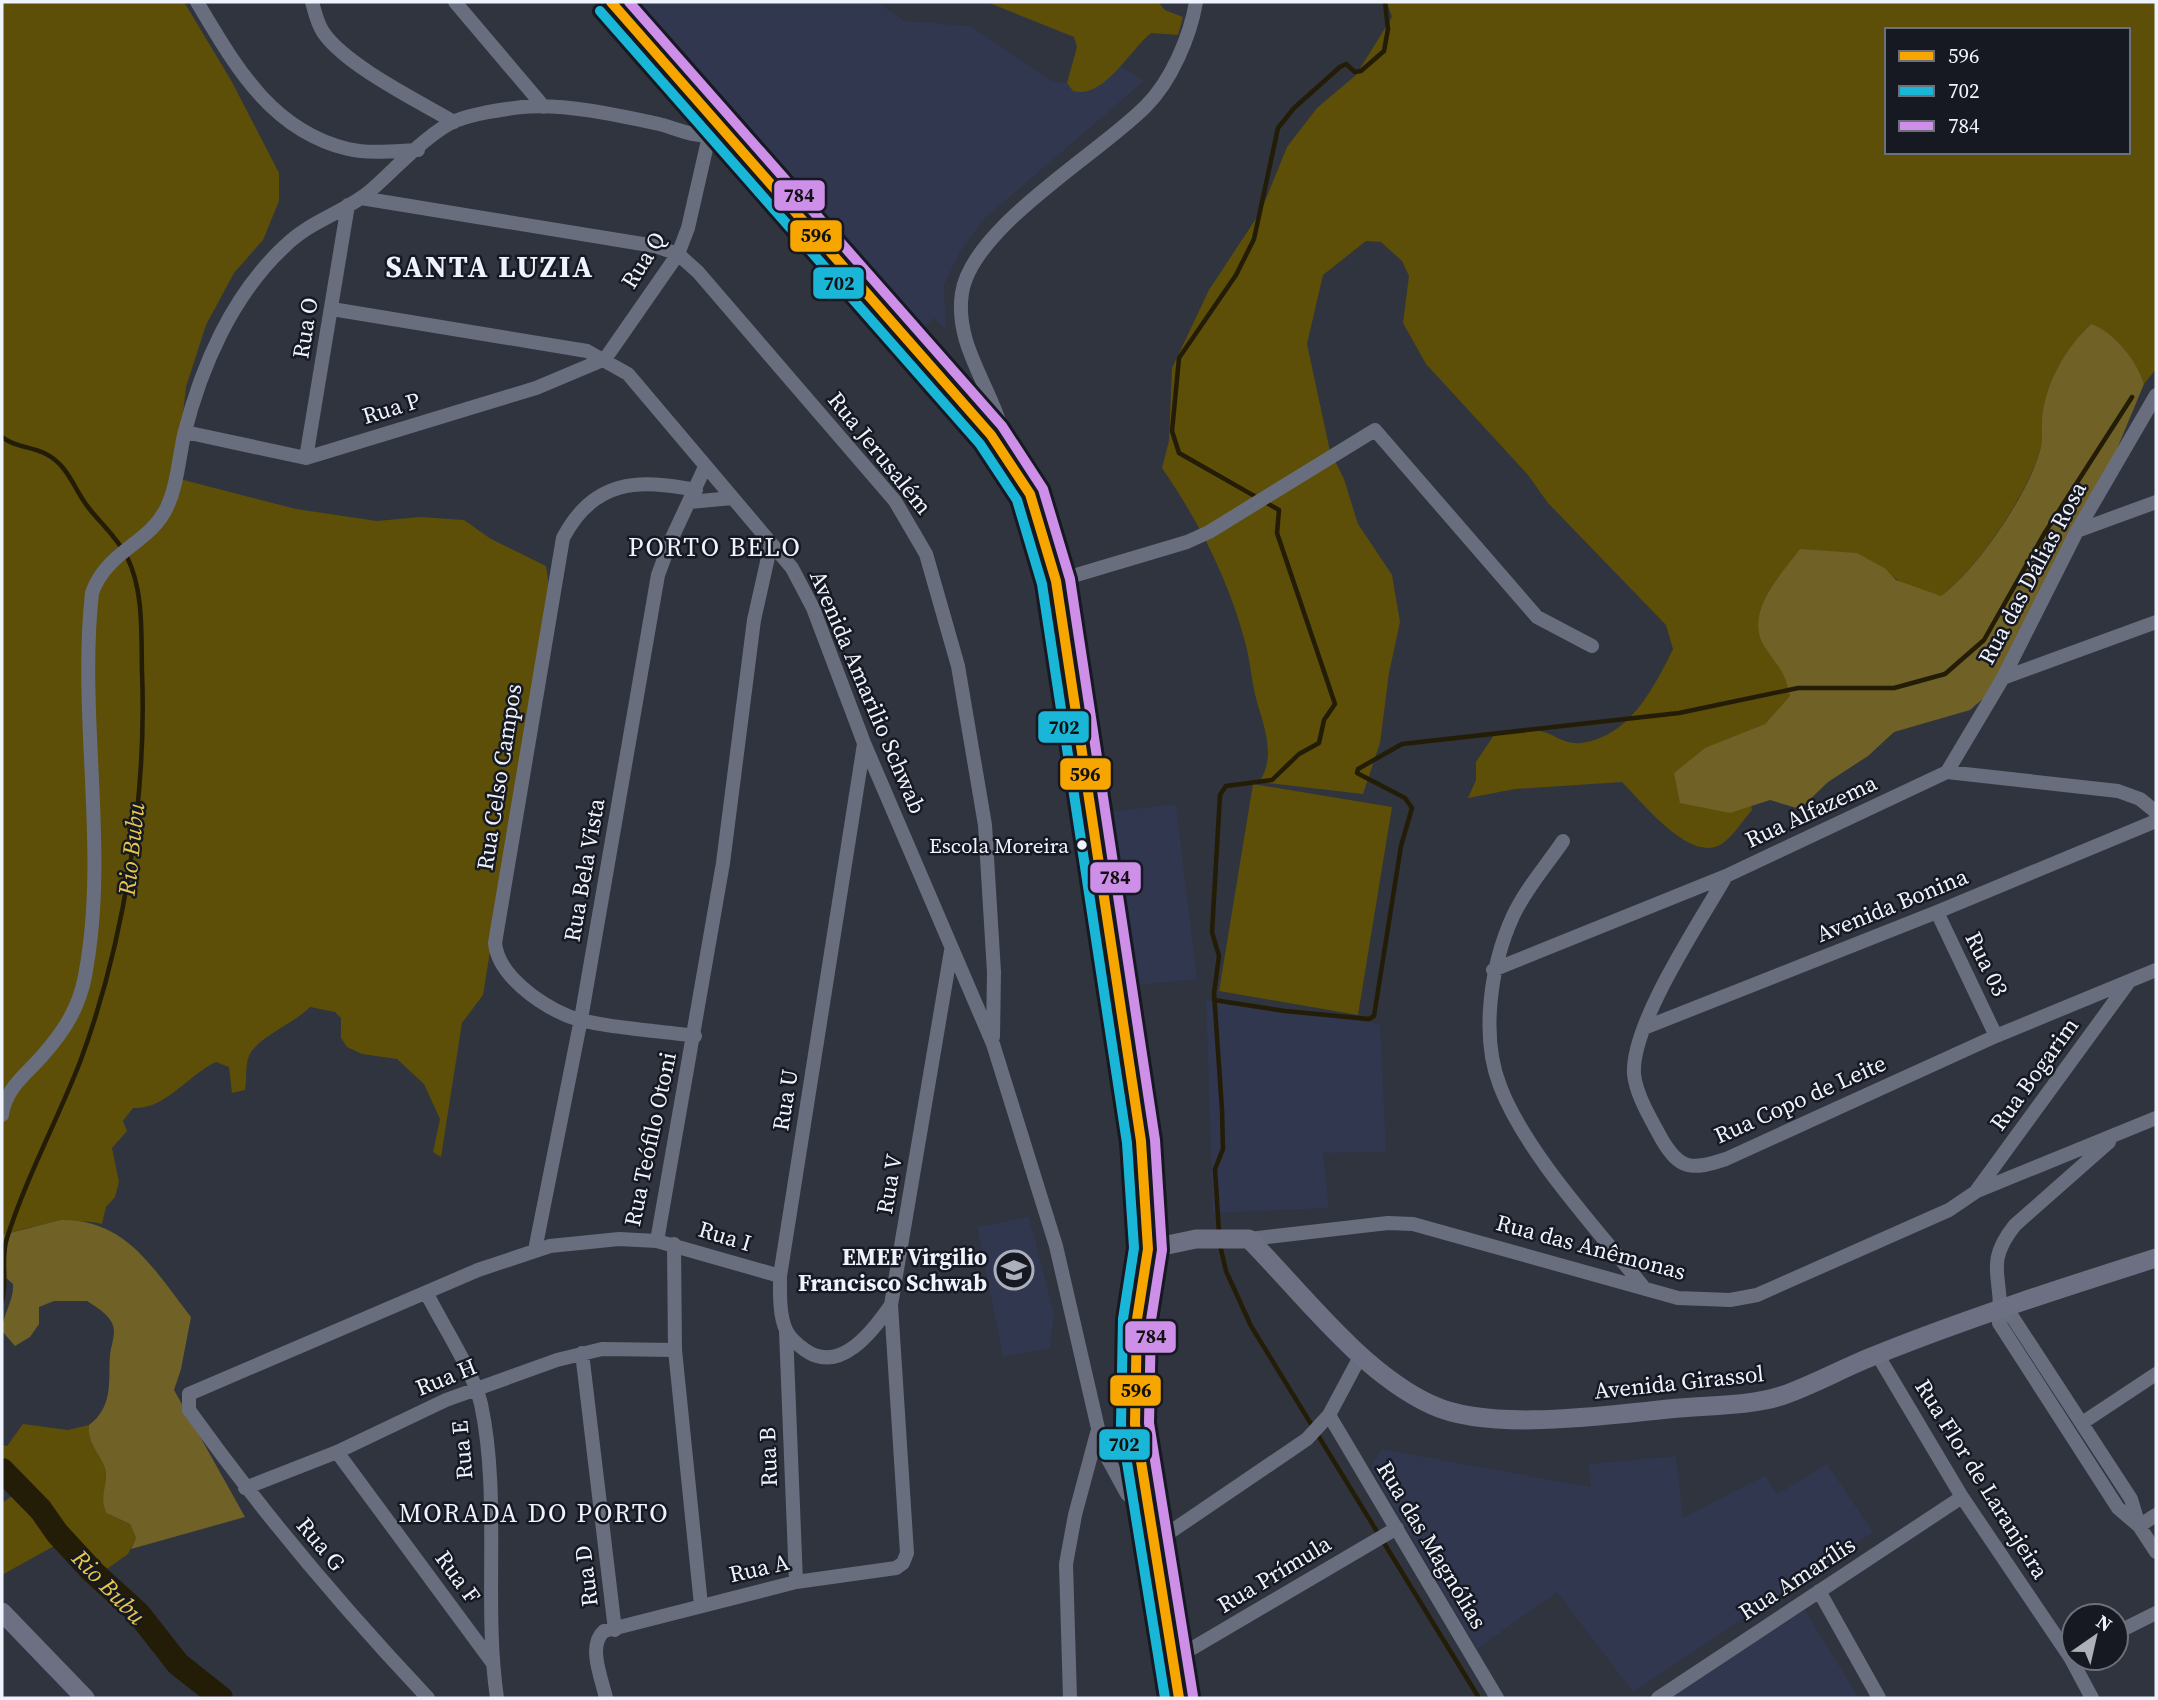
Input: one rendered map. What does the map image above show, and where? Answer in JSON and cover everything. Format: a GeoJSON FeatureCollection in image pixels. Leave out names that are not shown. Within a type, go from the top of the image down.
{"type":"FeatureCollection","features":[{"type":"Feature","properties":{"kind":"main road"},"geometry":{"type":"LineString","coordinates":[[611,2],[717,132],[1006,455],[1018,471],[1039,516],[1056,581],[1141,1141],[1148,1249],[1137,1320],[1135,1424],[1157,1541],[1180,1698]]}},
{"type":"Feature","properties":{"kind":"street"},"geometry":{"type":"LineString","coordinates":[[197,2],[246,81],[287,123],[348,149],[418,150]]}},
{"type":"Feature","properties":{"kind":"street"},"geometry":{"type":"LineString","coordinates":[[312,2],[317,21],[329,40],[357,63],[454,122]]}},
{"type":"Feature","properties":{"kind":"street"},"geometry":{"type":"LineString","coordinates":[[455,2],[544,107]]}},
{"type":"Feature","properties":{"kind":"street"},"geometry":{"type":"LineString","coordinates":[[1006,455],[1004,429],[964,334],[962,292],[967,276],[987,245],[1020,212],[1146,106],[1172,68],[1196,2]]}},
{"type":"Feature","properties":{"kind":"street"},"geometry":{"type":"LineString","coordinates":[[2,1115],[10,1090],[43,1055],[71,1018],[79,1004],[85,975],[94,866],[90,697],[92,593],[97,578],[108,564],[154,525],[168,506],[185,432],[220,334],[250,288],[287,244],[320,219],[361,198],[454,122],[490,112],[544,107],[622,116],[717,132]]}},
{"type":"Feature","properties":{"kind":"street","name":"Rua Q"},"geometry":{"type":"LineString","coordinates":[[605,359],[678,254],[717,132]]}},
{"type":"Feature","properties":{"kind":"street","name":"Rua Jerusalém"},"geometry":{"type":"LineString","coordinates":[[361,198],[655,246],[678,254],[698,272],[895,501],[926,554],[958,666],[985,825],[994,972],[993,1044]]}},
{"type":"Feature","properties":{"kind":"street","name":"Rua O"},"geometry":{"type":"LineString","coordinates":[[306,458],[348,205]]}},
{"type":"Feature","properties":{"kind":"street","name":"Avenida Amarilio Schwab"},"geometry":{"type":"LineString","coordinates":[[332,309],[587,351],[605,359],[628,374],[792,568],[808,598],[864,743],[993,1044],[1056,1246],[1097,1433],[1121,1485],[1135,1501],[1150,1510]]}},
{"type":"Feature","properties":{"kind":"street","name":"Rua P"},"geometry":{"type":"LineString","coordinates":[[185,432],[306,458],[536,388],[605,359]]}},
{"type":"Feature","properties":{"kind":"street","name":"Rua das Dálias Rosa"},"geometry":{"type":"LineString","coordinates":[[1947,772],[2003,678],[2077,531],[2156,395]]}},
{"type":"Feature","properties":{"kind":"street"},"geometry":{"type":"LineString","coordinates":[[1056,581],[1187,542],[1216,528],[1375,430],[1537,617],[1592,646]]}},
{"type":"Feature","properties":{"kind":"street","name":"Rua Bela Vista"},"geometry":{"type":"LineString","coordinates":[[535,1250],[581,1019],[658,575],[705,467]]}},
{"type":"Feature","properties":{"kind":"street","name":"Rua Celso Campos"},"geometry":{"type":"LineString","coordinates":[[693,496],[644,483],[615,488],[579,513],[567,531],[559,552],[495,943],[499,963],[511,978],[555,1009],[581,1019],[695,1036]]}},
{"type":"Feature","properties":{"kind":"street"},"geometry":{"type":"LineString","coordinates":[[693,496],[732,498]]}},
{"type":"Feature","properties":{"kind":"street"},"geometry":{"type":"LineString","coordinates":[[2077,531],[2156,502]]}},
{"type":"Feature","properties":{"kind":"street","name":"Rua Teófilo Otoni"},"geometry":{"type":"LineString","coordinates":[[189,1410],[187,1399],[192,1391],[427,1294],[478,1270],[535,1250],[619,1239],[657,1241],[695,1036],[739,757],[754,620],[771,544]]}},
{"type":"Feature","properties":{"kind":"street"},"geometry":{"type":"LineString","coordinates":[[2003,678],[2156,622]]}},
{"type":"Feature","properties":{"kind":"street","name":"Rua U"},"geometry":{"type":"LineString","coordinates":[[786,1331],[780,1276],[864,743]]}},
{"type":"Feature","properties":{"kind":"street"},"geometry":{"type":"LineString","coordinates":[[1947,772],[2118,790],[2140,799],[2156,812]]}},
{"type":"Feature","properties":{"kind":"street","name":"Rua Alfazema"},"geometry":{"type":"LineString","coordinates":[[1493,970],[1726,876],[1947,772]]}},
{"type":"Feature","properties":{"kind":"street","name":"Avenida Bonina"},"geometry":{"type":"LineString","coordinates":[[1644,1028],[1937,912],[2156,821]]}},
{"type":"Feature","properties":{"kind":"street"},"geometry":{"type":"LineString","coordinates":[[1563,841],[1514,912],[1493,970],[1491,1023],[1494,1058],[1504,1095],[1527,1140],[1645,1289]]}},
{"type":"Feature","properties":{"kind":"street","name":"Rua Copo de Leite"},"geometry":{"type":"LineString","coordinates":[[1726,876],[1644,1028],[1635,1060],[1634,1077],[1649,1115],[1673,1158],[1683,1165],[1702,1167],[1996,1036],[2156,970]]}},
{"type":"Feature","properties":{"kind":"street","name":"Rua 03"},"geometry":{"type":"LineString","coordinates":[[1937,912],[1996,1036]]}},
{"type":"Feature","properties":{"kind":"street","name":"Rua V"},"geometry":{"type":"LineString","coordinates":[[907,1553],[891,1305],[951,951]]}},
{"type":"Feature","properties":{"kind":"street","name":"Rua Bogarim"},"geometry":{"type":"LineString","coordinates":[[1977,1191],[2128,983]]}},
{"type":"Feature","properties":{"kind":"street","name":"Rua das Anêmonas"},"geometry":{"type":"LineString","coordinates":[[1148,1249],[1196,1239],[1249,1239],[1388,1223],[1413,1224],[1678,1298],[1757,1295],[1950,1210],[1977,1191],[2156,1118]]}},
{"type":"Feature","properties":{"kind":"street"},"geometry":{"type":"LineString","coordinates":[[2118,1134],[2015,1225],[2003,1240],[1996,1253],[2001,1308],[1999,1323],[2118,1508],[2139,1526],[2156,1552]]}},
{"type":"Feature","properties":{"kind":"street","name":"Avenida Girassol"},"geometry":{"type":"LineString","coordinates":[[1249,1239],[1361,1355],[1400,1387],[1453,1413],[1523,1420],[1736,1403],[1782,1396],[1877,1354],[2001,1308],[2156,1258]]}},
{"type":"Feature","properties":{"kind":"street","name":"Rua I"},"geometry":{"type":"LineString","coordinates":[[657,1241],[780,1276]]}},
{"type":"Feature","properties":{"kind":"street"},"geometry":{"type":"LineString","coordinates":[[674,1244],[675,1350],[701,1605]]}},
{"type":"Feature","properties":{"kind":"street","name":"Rua E"},"geometry":{"type":"LineString","coordinates":[[427,1294],[481,1402],[487,1448],[492,1662],[497,1698]]}},
{"type":"Feature","properties":{"kind":"street"},"geometry":{"type":"LineString","coordinates":[[786,1331],[807,1352],[818,1356],[842,1354],[873,1330],[891,1305]]}},
{"type":"Feature","properties":{"kind":"street"},"geometry":{"type":"LineString","coordinates":[[2001,1308],[2013,1318],[2132,1499],[2139,1526]]}},
{"type":"Feature","properties":{"kind":"street","name":"Rua B"},"geometry":{"type":"LineString","coordinates":[[786,1331],[796,1582]]}},
{"type":"Feature","properties":{"kind":"street","name":"Rua H"},"geometry":{"type":"LineString","coordinates":[[245,1488],[337,1452],[475,1389],[582,1353],[602,1349],[675,1350]]}},
{"type":"Feature","properties":{"kind":"street","name":"Rua D"},"geometry":{"type":"LineString","coordinates":[[582,1353],[615,1630],[604,1632],[598,1637],[596,1646],[606,1698]]}},
{"type":"Feature","properties":{"kind":"street","name":"Rua Flor de Laranjeira"},"geometry":{"type":"LineString","coordinates":[[1877,1354],[1962,1497],[2060,1639]]}},
{"type":"Feature","properties":{"kind":"street"},"geometry":{"type":"LineString","coordinates":[[1157,1541],[1307,1439],[1325,1419],[1361,1355]]}},
{"type":"Feature","properties":{"kind":"street"},"geometry":{"type":"LineString","coordinates":[[2082,1423],[2156,1374]]}},
{"type":"Feature","properties":{"kind":"street","name":"Rua G"},"geometry":{"type":"LineString","coordinates":[[189,1410],[245,1488],[323,1583],[428,1698]]}},
{"type":"Feature","properties":{"kind":"street","name":"Rua das Magnólias"},"geometry":{"type":"LineString","coordinates":[[1325,1419],[1497,1698]]}},
{"type":"Feature","properties":{"kind":"street"},"geometry":{"type":"LineString","coordinates":[[1070,1698],[1066,1564],[1075,1515],[1097,1433]]}},
{"type":"Feature","properties":{"kind":"street","name":"Rua F"},"geometry":{"type":"LineString","coordinates":[[337,1452],[492,1662]]}},
{"type":"Feature","properties":{"kind":"street","name":"Rua Amarílis"},"geometry":{"type":"LineString","coordinates":[[1658,1698],[1962,1497]]}},
{"type":"Feature","properties":{"kind":"street"},"geometry":{"type":"LineString","coordinates":[[2139,1526],[2156,1515]]}},
{"type":"Feature","properties":{"kind":"street","name":"Rua Prímula"},"geometry":{"type":"LineString","coordinates":[[1174,1659],[1392,1531]]}},
{"type":"Feature","properties":{"kind":"street","name":"Rua A"},"geometry":{"type":"LineString","coordinates":[[615,1630],[701,1605],[796,1582],[896,1568],[903,1563],[907,1553]]}},
{"type":"Feature","properties":{"kind":"street"},"geometry":{"type":"LineString","coordinates":[[1819,1591],[1879,1698]]}},
{"type":"Feature","properties":{"kind":"street"},"geometry":{"type":"LineString","coordinates":[[2,1612],[85,1698]]}},
{"type":"Feature","properties":{"kind":"street"},"geometry":{"type":"LineString","coordinates":[[2130,1626],[2156,1613]]}},
{"type":"Feature","properties":{"kind":"street","name":"Rua Flor de Laranjeira"},"geometry":{"type":"LineString","coordinates":[[2080,1672],[2092,1698]]}},
{"type":"Feature","properties":{"kind":"shaded area"},"geometry":{"type":"Polygon","coordinates":[[[2,2],[184,2],[232,82],[279,173],[279,201],[263,240],[234,273],[206,325],[186,387],[176,478],[296,509],[377,521],[420,517],[464,520],[491,539],[546,566],[549,586],[483,995],[462,1023],[441,1157],[433,1152],[440,1119],[424,1084],[397,1059],[362,1054],[347,1047],[341,1038],[341,1018],[335,1012],[310,1007],[253,1049],[248,1060],[245,1090],[232,1093],[229,1067],[216,1062],[166,1098],[145,1107],[133,1108],[123,1121],[127,1131],[112,1148],[119,1182],[115,1197],[106,1207],[102,1224],[64,1222],[2,1235],[2,2]]]}},
{"type":"Feature","properties":{"kind":"shaded area"},"geometry":{"type":"Polygon","coordinates":[[[646,2],[877,2],[904,21],[971,26],[1050,80],[1062,83],[1079,81],[1112,61],[1144,81],[983,220],[960,252],[944,285],[946,330],[934,318],[923,328],[637,8],[646,2]]]}},
{"type":"Feature","properties":{"kind":"shaded area"},"geometry":{"type":"Polygon","coordinates":[[[987,2],[1158,2],[1165,10],[1183,17],[1178,35],[1151,33],[1105,81],[1084,92],[1073,91],[1067,83],[1077,47],[1074,37],[987,2]]]}},
{"type":"Feature","properties":{"kind":"shaded area"},"geometry":{"type":"Polygon","coordinates":[[[1387,2],[2156,2],[2156,369],[2144,384],[2123,349],[2091,324],[2073,344],[2053,379],[2044,405],[2040,451],[2024,488],[1985,550],[1955,584],[1941,596],[1904,584],[1886,569],[1765,648],[1785,671],[1791,696],[1765,724],[1739,735],[1729,813],[1751,805],[1752,810],[1723,843],[1711,848],[1697,846],[1668,829],[1622,782],[1515,789],[1468,798],[1476,780],[1476,762],[1496,732],[1540,731],[1575,743],[1598,739],[1626,721],[1638,708],[1673,649],[1666,625],[1548,503],[1528,475],[1426,364],[1403,323],[1409,276],[1402,261],[1381,242],[1366,241],[1323,275],[1307,344],[1330,451],[1344,479],[1358,524],[1392,575],[1400,622],[1389,673],[1380,743],[1363,794],[1259,782],[1265,772],[1268,750],[1247,648],[1230,596],[1211,551],[1162,468],[1169,441],[1172,368],[1209,290],[1261,211],[1287,147],[1317,108],[1356,75],[1392,17],[1387,2]]]}},
{"type":"Feature","properties":{"kind":"shaded area"},"geometry":{"type":"Polygon","coordinates":[[[2091,324],[2108,333],[2124,348],[2144,384],[2099,492],[2002,682],[1970,710],[1894,732],[1868,756],[1828,782],[1800,809],[1770,800],[1730,813],[1680,803],[1674,773],[1705,748],[1765,724],[1790,696],[1783,675],[1760,636],[1758,622],[1766,596],[1800,549],[1857,553],[1886,569],[1896,580],[1941,596],[1985,550],[2025,488],[2040,451],[2044,405],[2052,379],[2065,355],[2091,324]]]}},
{"type":"Feature","properties":{"kind":"shaded area"},"geometry":{"type":"Polygon","coordinates":[[[1253,784],[1392,807],[1358,1015],[1219,991],[1253,784]]]}},
{"type":"Feature","properties":{"kind":"shaded area"},"geometry":{"type":"Polygon","coordinates":[[[1176,804],[1197,979],[1121,987],[1100,813],[1176,804]]]}},
{"type":"Feature","properties":{"kind":"shaded area"},"geometry":{"type":"Polygon","coordinates":[[[1206,1000],[1380,1024],[1386,1152],[1323,1153],[1329,1208],[1213,1213],[1206,1000]]]}},
{"type":"Feature","properties":{"kind":"shaded area","name":"EMEF Virgilio Francisco Schwab"},"geometry":{"type":"Polygon","coordinates":[[[1029,1217],[1054,1313],[1050,1348],[1003,1357],[977,1227],[1029,1217]]]}},
{"type":"Feature","properties":{"kind":"shaded area"},"geometry":{"type":"Polygon","coordinates":[[[61,1220],[84,1222],[104,1228],[121,1238],[151,1265],[191,1317],[174,1390],[245,1517],[131,1549],[136,1538],[130,1524],[106,1513],[103,1499],[105,1470],[93,1446],[89,1425],[103,1410],[108,1393],[114,1335],[110,1319],[87,1301],[54,1301],[39,1307],[39,1324],[30,1337],[15,1346],[2,1331],[13,1284],[2,1274],[2,1235],[61,1220]]]}},
{"type":"Feature","properties":{"kind":"shaded area"},"geometry":{"type":"Polygon","coordinates":[[[23,1424],[68,1430],[89,1425],[91,1438],[105,1468],[103,1502],[106,1513],[130,1524],[136,1538],[128,1554],[87,1583],[54,1546],[2,1575],[2,1503],[15,1494],[2,1475],[2,1445],[7,1446],[23,1424]]]}},
{"type":"Feature","properties":{"kind":"shaded area"},"geometry":{"type":"Polygon","coordinates":[[[1381,1449],[1591,1487],[1588,1464],[1676,1456],[1683,1518],[1765,1475],[1777,1494],[1827,1464],[1873,1532],[1633,1692],[1557,1592],[1477,1649],[1371,1468],[1381,1449]]]}},
{"type":"Feature","properties":{"kind":"shaded area"},"geometry":{"type":"Polygon","coordinates":[[[1805,1610],[1859,1698],[1669,1698],[1805,1610]]]}},
{"type":"Feature","properties":{"kind":"waterway"},"geometry":{"type":"LineString","coordinates":[[1219,1233],[1215,1169],[1223,1149],[1214,993],[1219,956],[1212,932],[1220,795],[1226,786],[1272,780],[1299,754],[1319,743],[1324,720],[1335,704],[1277,533],[1279,510],[1179,453],[1172,431],[1179,358],[1236,275],[1254,239],[1278,128],[1294,108],[1340,67],[1346,64],[1355,72],[1361,71],[1384,51],[1388,29],[1385,2]]}},
{"type":"Feature","properties":{"kind":"waterway"},"geometry":{"type":"LineString","coordinates":[[1214,1000],[1285,1011],[1369,1019],[1374,1016],[1401,846],[1412,808],[1405,798],[1357,773],[1358,769],[1402,744],[1679,713],[1798,688],[1894,688],[1945,674],[1984,640],[2044,534],[2132,397]]}},
{"type":"Feature","properties":{"kind":"waterway","name":"Rio Bubu"},"geometry":{"type":"LineString","coordinates":[[2,437],[46,454],[60,464],[88,507],[127,557],[139,598],[143,720],[136,819],[129,870],[109,969],[80,1062],[23,1193],[7,1238],[2,1301]]}},
{"type":"Feature","properties":{"kind":"waterway"},"geometry":{"type":"LineString","coordinates":[[1220,1245],[1226,1271],[1251,1326],[1479,1698]]}},
{"type":"Feature","properties":{"kind":"waterway","name":"Rio Bubu"},"geometry":{"type":"LineString","coordinates":[[2,1470],[41,1510],[57,1533],[93,1572],[138,1613],[178,1664],[221,1698]]}},
{"type":"Feature","properties":{"kind":"transit line","name":"596"},"geometry":{"type":"LineString","coordinates":[[611,2],[991,435],[1030,494],[1056,581],[1141,1141],[1148,1249],[1137,1319],[1135,1424],[1179,1698]]}},
{"type":"Feature","properties":{"kind":"transit line","name":"784"},"geometry":{"type":"LineString","coordinates":[[629,2],[1002,426],[1043,489],[1070,579],[1155,1140],[1162,1250],[1151,1320],[1149,1423],[1193,1696]]}},
{"type":"Feature","properties":{"kind":"transit line","name":"702"},"geometry":{"type":"LineString","coordinates":[[600,11],[980,444],[1017,500],[1042,584],[1127,1143],[1134,1248],[1123,1319],[1121,1425],[1165,1698]]}},
{"type":"Feature","properties":{"kind":"place","name":"Escola Moreira"},"geometry":{"type":"Point","coordinates":[1082,845]}},
{"type":"Feature","properties":{"kind":"place","name":"EMEF Virgilio Francisco Schwab"},"geometry":{"type":"Point","coordinates":[1014,1270]}},
{"type":"Feature","properties":{"kind":"district","name":"SANTA LUZIA"},"geometry":{"type":"Point","coordinates":[490,266]}},
{"type":"Feature","properties":{"kind":"district","name":"PORTO BELO"},"geometry":{"type":"Point","coordinates":[715,547]}},
{"type":"Feature","properties":{"kind":"district","name":"MORADA DO PORTO"},"geometry":{"type":"Point","coordinates":[534,1513]}}]}
